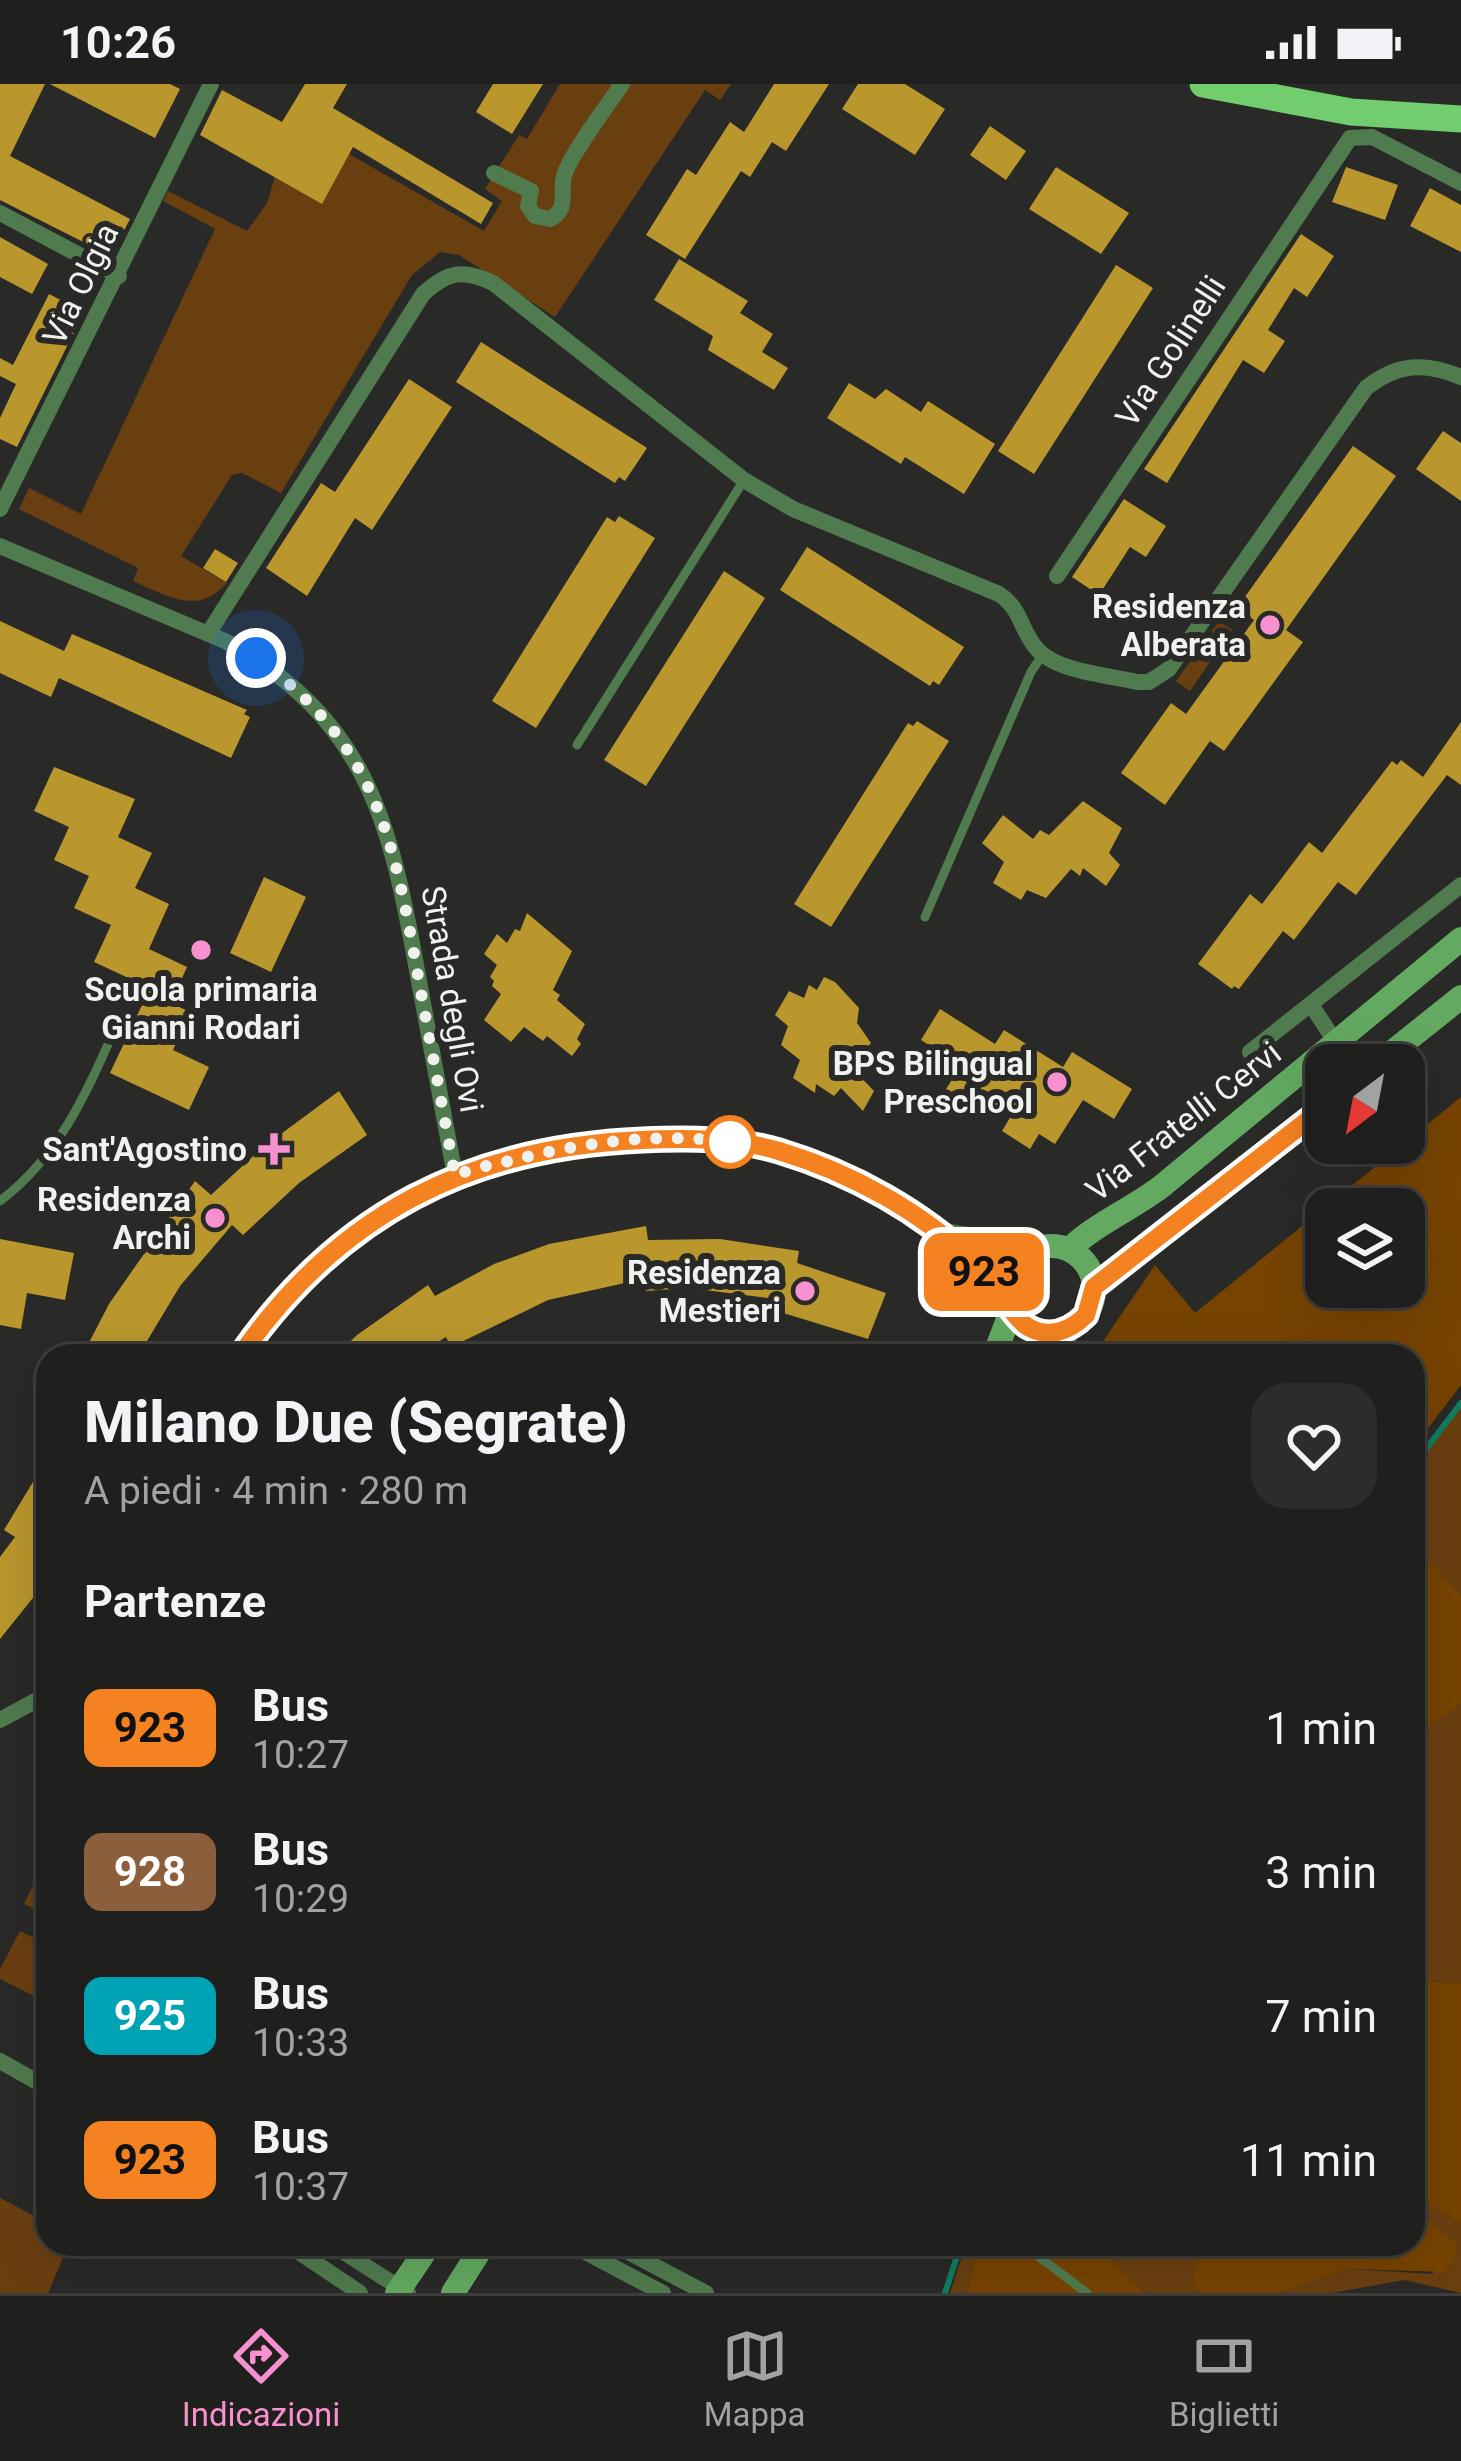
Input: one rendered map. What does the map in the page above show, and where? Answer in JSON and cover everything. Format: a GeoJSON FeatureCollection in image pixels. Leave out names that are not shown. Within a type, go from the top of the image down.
{"type":"FeatureCollection","features":[{"type":"Feature","properties":{"kind":"main road"},"geometry":{"type":"LineString","coordinates":[[1203,84],[1351,112],[1461,119]]}},
{"type":"Feature","properties":{"kind":"street","name":"Via Olgia"},"geometry":{"type":"LineString","coordinates":[[0,509],[211,84]]}},
{"type":"Feature","properties":{"kind":"street"},"geometry":{"type":"LineString","coordinates":[[564,175],[531,190],[527,200],[532,213],[552,218],[564,205],[564,175],[622,84]]}},
{"type":"Feature","properties":{"kind":"street","name":"Via Golinelli"},"geometry":{"type":"LineString","coordinates":[[1058,576],[1350,139],[1372,137],[1461,183]]}},
{"type":"Feature","properties":{"kind":"street"},"geometry":{"type":"LineString","coordinates":[[494,173],[531,190]]}},
{"type":"Feature","properties":{"kind":"street"},"geometry":{"type":"LineString","coordinates":[[0,214],[118,276]]}},
{"type":"Feature","properties":{"kind":"street"},"geometry":{"type":"LineString","coordinates":[[208,634],[423,294],[454,272],[470,272],[493,283],[743,480],[793,509],[999,594],[1020,613],[1032,642],[1045,656],[1137,682],[1161,676],[1366,388],[1390,371],[1406,367],[1425,366],[1461,376]]}},
{"type":"Feature","properties":{"kind":"street","name":"Strada degli Ovi"},"geometry":{"type":"LineString","coordinates":[[0,546],[256,658],[308,698],[347,747],[372,794],[403,889],[455,1176]]}},
{"type":"Feature","properties":{"kind":"street","name":"Via Fratelli Cervi"},"geometry":{"type":"LineString","coordinates":[[1250,1052],[1461,885]]}},
{"type":"Feature","properties":{"kind":"street","name":"Via Fratelli Cervi"},"geometry":{"type":"LineString","coordinates":[[1070,1250],[1078,1240],[1162,1186],[1461,939]]}},
{"type":"Feature","properties":{"kind":"street"},"geometry":{"type":"LineString","coordinates":[[1402,1044],[1461,997]]}},
{"type":"Feature","properties":{"kind":"street"},"geometry":{"type":"LineString","coordinates":[[1312,1006],[1336,1042]]}},
{"type":"Feature","properties":{"kind":"street"},"geometry":{"type":"LineString","coordinates":[[1094,1287],[1305,1123]]}},
{"type":"Feature","properties":{"kind":"street"},"geometry":{"type":"LineString","coordinates":[[250,1344],[286,1298],[353,1237],[403,1202],[455,1176],[556,1149],[608,1142],[714,1140],[809,1162],[868,1188],[939,1230],[1031,1328],[1044,1333],[1071,1327]]}},
{"type":"Feature","properties":{"kind":"street"},"geometry":{"type":"LineString","coordinates":[[939,1230],[1070,1250],[1089,1269],[1094,1287],[1091,1305],[1058,1344]]}},
{"type":"Feature","properties":{"kind":"street"},"geometry":{"type":"LineString","coordinates":[[998,1344],[1010,1305],[1007,1284],[1013,1267],[1026,1253],[1043,1247]]}},
{"type":"Feature","properties":{"kind":"street"},"geometry":{"type":"LineString","coordinates":[[0,1720],[36,1700]]}},
{"type":"Feature","properties":{"kind":"street"},"geometry":{"type":"LineString","coordinates":[[0,2061],[36,2081]]}},
{"type":"Feature","properties":{"kind":"street"},"geometry":{"type":"LineString","coordinates":[[305,2256],[360,2293]]}},
{"type":"Feature","properties":{"kind":"street"},"geometry":{"type":"LineString","coordinates":[[349,2256],[402,2291],[423,2256]]}},
{"type":"Feature","properties":{"kind":"street"},"geometry":{"type":"LineString","coordinates":[[453,2293],[476,2256]]}},
{"type":"Feature","properties":{"kind":"street"},"geometry":{"type":"LineString","coordinates":[[593,2256],[663,2293]]}},
{"type":"Feature","properties":{"kind":"street"},"geometry":{"type":"LineString","coordinates":[[636,2256],[706,2293]]}},
{"type":"Feature","properties":{"kind":"lane"},"geometry":{"type":"LineString","coordinates":[[577,745],[743,480]]}},
{"type":"Feature","properties":{"kind":"lane"},"geometry":{"type":"LineString","coordinates":[[925,917],[1031,673],[1045,656]]}},
{"type":"Feature","properties":{"kind":"lane"},"geometry":{"type":"LineString","coordinates":[[0,1201],[19,1186],[70,1126],[118,1022]]}},
{"type":"Feature","properties":{"kind":"lane"},"geometry":{"type":"LineString","coordinates":[[1038,2256],[1087,2293]]}},
{"type":"Feature","properties":{"kind":"shaded area"},"geometry":{"type":"Polygon","coordinates":[[[560,84],[731,84],[720,100],[705,90],[555,317],[459,255],[440,252],[412,275],[281,493],[242,473],[232,475],[181,556],[227,583],[216,593],[193,601],[158,592],[133,581],[138,568],[19,509],[29,488],[81,514],[215,229],[163,201],[168,191],[247,231],[267,203],[275,177],[322,203],[349,154],[484,231],[502,201],[485,189],[519,135],[527,139],[560,84]]]}},
{"type":"Feature","properties":{"kind":"shaded area"},"geometry":{"type":"Polygon","coordinates":[[[1219,621],[1232,630],[1190,691],[1176,681],[1219,621]]]}},
{"type":"Feature","properties":{"kind":"shaded area"},"geometry":{"type":"Polygon","coordinates":[[[1461,1097],[1461,1385],[1425,1432],[1425,1344],[1101,1344],[1155,1265],[1195,1313],[1305,1224],[1305,1308],[1425,1308],[1425,1188],[1349,1188],[1378,1164],[1425,1164],[1425,1126],[1461,1097]]]}},
{"type":"Feature","properties":{"kind":"shaded area"},"geometry":{"type":"Polygon","coordinates":[[[1461,1406],[1461,1595],[1425,1560],[1425,1452],[1461,1406]]]}},
{"type":"Feature","properties":{"kind":"shaded area"},"geometry":{"type":"Polygon","coordinates":[[[1425,1560],[1461,1595],[1461,1704],[1425,1733],[1425,1560]]]}},
{"type":"Feature","properties":{"kind":"shaded area"},"geometry":{"type":"Polygon","coordinates":[[[1461,1704],[1461,1983],[1425,1981],[1425,1733],[1461,1704]]]}},
{"type":"Feature","properties":{"kind":"shaded area"},"geometry":{"type":"Polygon","coordinates":[[[36,1880],[36,1910],[24,1904],[36,1880]]]}},
{"type":"Feature","properties":{"kind":"shaded area"},"geometry":{"type":"Polygon","coordinates":[[[20,1931],[36,1939],[36,1997],[0,1979],[0,1969],[20,1931]]]}},
{"type":"Feature","properties":{"kind":"shaded area"},"geometry":{"type":"Polygon","coordinates":[[[1425,1981],[1461,1983],[1461,2224],[1425,2202],[1425,1981]]]}},
{"type":"Feature","properties":{"kind":"shaded area"},"geometry":{"type":"Polygon","coordinates":[[[0,2198],[36,2217],[36,2256],[64,2256],[48,2293],[0,2293],[0,2198]]]}},
{"type":"Feature","properties":{"kind":"shaded area"},"geometry":{"type":"Polygon","coordinates":[[[1425,2202],[1461,2224],[1461,2293],[1404,2280],[1332,2293],[1278,2293],[1350,2269],[1433,2274],[1425,2202]]]}},
{"type":"Feature","properties":{"kind":"shaded area"},"geometry":{"type":"Polygon","coordinates":[[[1425,2217],[1456,2244],[1456,2256],[1444,2272],[1350,2269],[1278,2293],[1201,2293],[1192,2279],[1197,2256],[1425,2256],[1425,2217]]]}},
{"type":"Feature","properties":{"kind":"shaded area"},"geometry":{"type":"Polygon","coordinates":[[[962,2256],[977,2256],[967,2293],[950,2293],[962,2256]]]}},
{"type":"Feature","properties":{"kind":"shaded area"},"geometry":{"type":"Polygon","coordinates":[[[1109,2256],[1197,2256],[1192,2279],[1201,2293],[1145,2293],[1109,2256]]]}},
{"type":"Feature","properties":{"kind":"shaded area"},"geometry":{"type":"Polygon","coordinates":[[[1109,2256],[1145,2293],[967,2293],[975,2259],[1109,2256]]]}},
{"type":"Feature","properties":{"kind":"building"},"geometry":{"type":"Polygon","coordinates":[[[0,84],[45,84],[10,156],[130,219],[111,256],[0,200],[0,84]]]}},
{"type":"Feature","properties":{"kind":"building"},"geometry":{"type":"Polygon","coordinates":[[[50,84],[170,84],[180,89],[155,138],[50,84]]]}},
{"type":"Feature","properties":{"kind":"building"},"geometry":{"type":"Polygon","coordinates":[[[305,84],[347,84],[333,108],[493,203],[481,224],[353,147],[322,204],[200,135],[222,90],[282,122],[305,84]]]}},
{"type":"Feature","properties":{"kind":"building"},"geometry":{"type":"Polygon","coordinates":[[[493,84],[543,84],[512,134],[476,112],[493,84]]]}},
{"type":"Feature","properties":{"kind":"building"},"geometry":{"type":"Polygon","coordinates":[[[774,84],[829,84],[786,151],[772,142],[750,177],[741,171],[685,259],[646,235],[687,169],[696,175],[730,122],[744,132],[774,84]]]}},
{"type":"Feature","properties":{"kind":"building"},"geometry":{"type":"Polygon","coordinates":[[[858,84],[905,84],[945,109],[915,155],[842,109],[858,84]]]}},
{"type":"Feature","properties":{"kind":"building"},"geometry":{"type":"Polygon","coordinates":[[[990,126],[1026,151],[1006,180],[970,155],[990,126]]]}},
{"type":"Feature","properties":{"kind":"building"},"geometry":{"type":"Polygon","coordinates":[[[1056,167],[1129,213],[1101,254],[1029,209],[1056,167]]]}},
{"type":"Feature","properties":{"kind":"building"},"geometry":{"type":"Polygon","coordinates":[[[1346,167],[1398,185],[1385,220],[1332,202],[1346,167]]]}},
{"type":"Feature","properties":{"kind":"building"},"geometry":{"type":"Polygon","coordinates":[[[1430,188],[1461,205],[1461,252],[1410,226],[1430,188]]]}},
{"type":"Feature","properties":{"kind":"building"},"geometry":{"type":"Polygon","coordinates":[[[1301,234],[1334,256],[1307,297],[1294,288],[1268,330],[1285,341],[1264,373],[1243,360],[1167,483],[1144,469],[1301,234]]]}},
{"type":"Feature","properties":{"kind":"building"},"geometry":{"type":"Polygon","coordinates":[[[0,237],[48,264],[32,294],[0,277],[0,237]]]}},
{"type":"Feature","properties":{"kind":"building"},"geometry":{"type":"Polygon","coordinates":[[[679,259],[748,301],[740,313],[773,334],[762,352],[788,368],[774,390],[708,350],[713,336],[654,300],[679,259]]]}},
{"type":"Feature","properties":{"kind":"building"},"geometry":{"type":"Polygon","coordinates":[[[1116,265],[1153,288],[1034,474],[998,451],[1116,265]]]}},
{"type":"Feature","properties":{"kind":"building"},"geometry":{"type":"Polygon","coordinates":[[[49,294],[84,312],[17,447],[0,439],[0,418],[16,384],[0,376],[0,358],[13,365],[49,294]]]}},
{"type":"Feature","properties":{"kind":"building"},"geometry":{"type":"Polygon","coordinates":[[[481,342],[647,448],[625,481],[619,477],[615,483],[456,382],[481,342]]]}},
{"type":"Feature","properties":{"kind":"building"},"geometry":{"type":"Polygon","coordinates":[[[409,379],[452,407],[372,530],[355,518],[307,596],[266,568],[321,483],[335,492],[409,379]]]}},
{"type":"Feature","properties":{"kind":"building"},"geometry":{"type":"Polygon","coordinates":[[[849,383],[875,399],[886,389],[921,412],[928,401],[995,444],[964,494],[905,457],[901,464],[827,418],[849,383]]]}},
{"type":"Feature","properties":{"kind":"building"},"geometry":{"type":"Polygon","coordinates":[[[1443,431],[1461,443],[1461,501],[1416,469],[1443,431]]]}},
{"type":"Feature","properties":{"kind":"building","name":"Residenza Alberata"},"geometry":{"type":"Polygon","coordinates":[[[1353,446],[1396,476],[1286,630],[1303,642],[1224,751],[1210,741],[1165,805],[1121,773],[1171,703],[1186,714],[1254,620],[1237,608],[1353,446]]]}},
{"type":"Feature","properties":{"kind":"building"},"geometry":{"type":"Polygon","coordinates":[[[1124,499],[1166,526],[1146,557],[1130,547],[1099,595],[1072,577],[1124,499]]]}},
{"type":"Feature","properties":{"kind":"building"},"geometry":{"type":"Polygon","coordinates":[[[619,516],[655,538],[536,728],[492,701],[607,517],[615,522],[619,516]]]}},
{"type":"Feature","properties":{"kind":"building"},"geometry":{"type":"Polygon","coordinates":[[[807,547],[964,647],[939,685],[933,681],[930,686],[780,590],[807,547]]]}},
{"type":"Feature","properties":{"kind":"building"},"geometry":{"type":"Polygon","coordinates":[[[215,549],[238,563],[226,582],[203,568],[215,549]]]}},
{"type":"Feature","properties":{"kind":"building"},"geometry":{"type":"Polygon","coordinates":[[[724,571],[765,598],[646,786],[604,760],[724,571]]]}},
{"type":"Feature","properties":{"kind":"building"},"geometry":{"type":"Polygon","coordinates":[[[0,621],[64,651],[72,634],[247,710],[244,714],[250,717],[231,758],[59,678],[51,697],[0,673],[0,621]]]}},
{"type":"Feature","properties":{"kind":"building"},"geometry":{"type":"Polygon","coordinates":[[[917,721],[949,741],[831,927],[794,904],[908,723],[913,726],[917,721]]]}},
{"type":"Feature","properties":{"kind":"building"},"geometry":{"type":"Polygon","coordinates":[[[1461,722],[1461,785],[1447,775],[1356,895],[1338,882],[1294,940],[1283,931],[1239,989],[1232,989],[1198,964],[1250,894],[1262,904],[1309,842],[1322,853],[1392,761],[1397,765],[1401,760],[1423,777],[1461,722]]]}},
{"type":"Feature","properties":{"kind":"building"},"geometry":{"type":"Polygon","coordinates":[[[54,767],[135,799],[118,837],[152,853],[135,888],[169,904],[149,949],[187,967],[171,1003],[190,1012],[173,1050],[209,1067],[189,1110],[110,1073],[150,988],[94,962],[111,925],[74,908],[89,876],[54,860],[69,827],[34,811],[54,767]]]}},
{"type":"Feature","properties":{"kind":"building"},"geometry":{"type":"Polygon","coordinates":[[[1083,801],[1122,828],[1109,853],[1120,865],[1106,886],[1083,868],[1080,876],[1071,869],[1046,898],[1027,890],[1021,900],[993,883],[1004,862],[982,843],[1003,815],[1033,839],[1040,830],[1049,835],[1083,801]]]}},
{"type":"Feature","properties":{"kind":"building"},"geometry":{"type":"Polygon","coordinates":[[[264,877],[306,897],[271,972],[230,953],[264,877]]]}},
{"type":"Feature","properties":{"kind":"building"},"geometry":{"type":"Polygon","coordinates":[[[527,913],[572,951],[553,990],[560,995],[557,1000],[585,1024],[577,1039],[581,1044],[572,1056],[547,1036],[543,1041],[524,1027],[511,1042],[484,1020],[501,994],[490,977],[497,965],[484,954],[497,934],[507,943],[515,929],[520,931],[527,913]]]}},
{"type":"Feature","properties":{"kind":"building"},"geometry":{"type":"Polygon","coordinates":[[[824,977],[859,1008],[857,1023],[871,1043],[852,1068],[874,1091],[863,1111],[841,1088],[834,1096],[816,1084],[815,1093],[793,1078],[800,1060],[781,1045],[788,1026],[775,1015],[789,991],[804,998],[809,985],[817,990],[824,977]]]}},
{"type":"Feature","properties":{"kind":"building"},"geometry":{"type":"Polygon","coordinates":[[[940,1009],[995,1044],[1004,1030],[1063,1067],[1072,1052],[1132,1089],[1114,1119],[1083,1100],[1055,1144],[1039,1134],[1030,1149],[1002,1131],[1011,1116],[984,1099],[975,1113],[943,1094],[961,1065],[921,1040],[940,1009]]]}},
{"type":"Feature","properties":{"kind":"building","name":"Residenza Archi"},"geometry":{"type":"Polygon","coordinates":[[[339,1091],[367,1135],[299,1183],[243,1235],[232,1225],[180,1286],[145,1344],[88,1344],[109,1304],[195,1181],[211,1195],[262,1148],[339,1091]]]}},
{"type":"Feature","properties":{"kind":"building","name":"Residenza Mestieri"},"geometry":{"type":"Polygon","coordinates":[[[646,1226],[648,1240],[720,1239],[799,1251],[797,1263],[886,1293],[868,1339],[780,1312],[783,1300],[689,1288],[646,1291],[643,1279],[548,1300],[457,1344],[450,1344],[446,1337],[435,1344],[348,1344],[428,1285],[435,1296],[494,1264],[549,1244],[646,1226]]]}},
{"type":"Feature","properties":{"kind":"building"},"geometry":{"type":"Polygon","coordinates":[[[0,1239],[74,1253],[65,1300],[27,1293],[21,1329],[0,1325],[0,1239]]]}},
{"type":"Feature","properties":{"kind":"building"},"geometry":{"type":"Polygon","coordinates":[[[36,1477],[36,1594],[0,1639],[0,1557],[15,1537],[4,1530],[36,1477]]]}},
{"type":"Feature","properties":{"kind":"waterway"},"geometry":{"type":"LineString","coordinates":[[1425,1450],[1461,1403]]}},
{"type":"Feature","properties":{"kind":"waterway"},"geometry":{"type":"LineString","coordinates":[[945,2293],[957,2256]]}},
{"type":"Feature","properties":{"kind":"bus line","name":"923"},"geometry":{"type":"LineString","coordinates":[[248,1344],[312,1271],[353,1237],[403,1202],[461,1172],[556,1149],[679,1138],[777,1151],[868,1188],[939,1230],[994,1283],[1020,1320],[1044,1333],[1058,1332],[1086,1315],[1094,1287],[1305,1123]]}},
{"type":"Feature","properties":{"kind":"place","name":"Residenza Alberata"},"geometry":{"type":"Point","coordinates":[1270,625]}},
{"type":"Feature","properties":{"kind":"place","name":"Scuola primaria Gianni Rodari"},"geometry":{"type":"Point","coordinates":[201,950]}},
{"type":"Feature","properties":{"kind":"place","name":"BPS Bilingual Preschool"},"geometry":{"type":"Point","coordinates":[1057,1082]}},
{"type":"Feature","properties":{"kind":"place","name":"Sant'Agostino"},"geometry":{"type":"Point","coordinates":[274,1149]}},
{"type":"Feature","properties":{"kind":"place","name":"Residenza Archi"},"geometry":{"type":"Point","coordinates":[215,1218]}},
{"type":"Feature","properties":{"kind":"place","name":"Residenza Mestieri"},"geometry":{"type":"Point","coordinates":[805,1291]}},
{"type":"Feature","properties":{"kind":"route"},"geometry":{"type":"LineString","coordinates":[[256,658],[284,677],[327,719],[347,747],[379,811],[403,889],[455,1176],[556,1149],[608,1142],[679,1138],[730,1142]]}}]}
